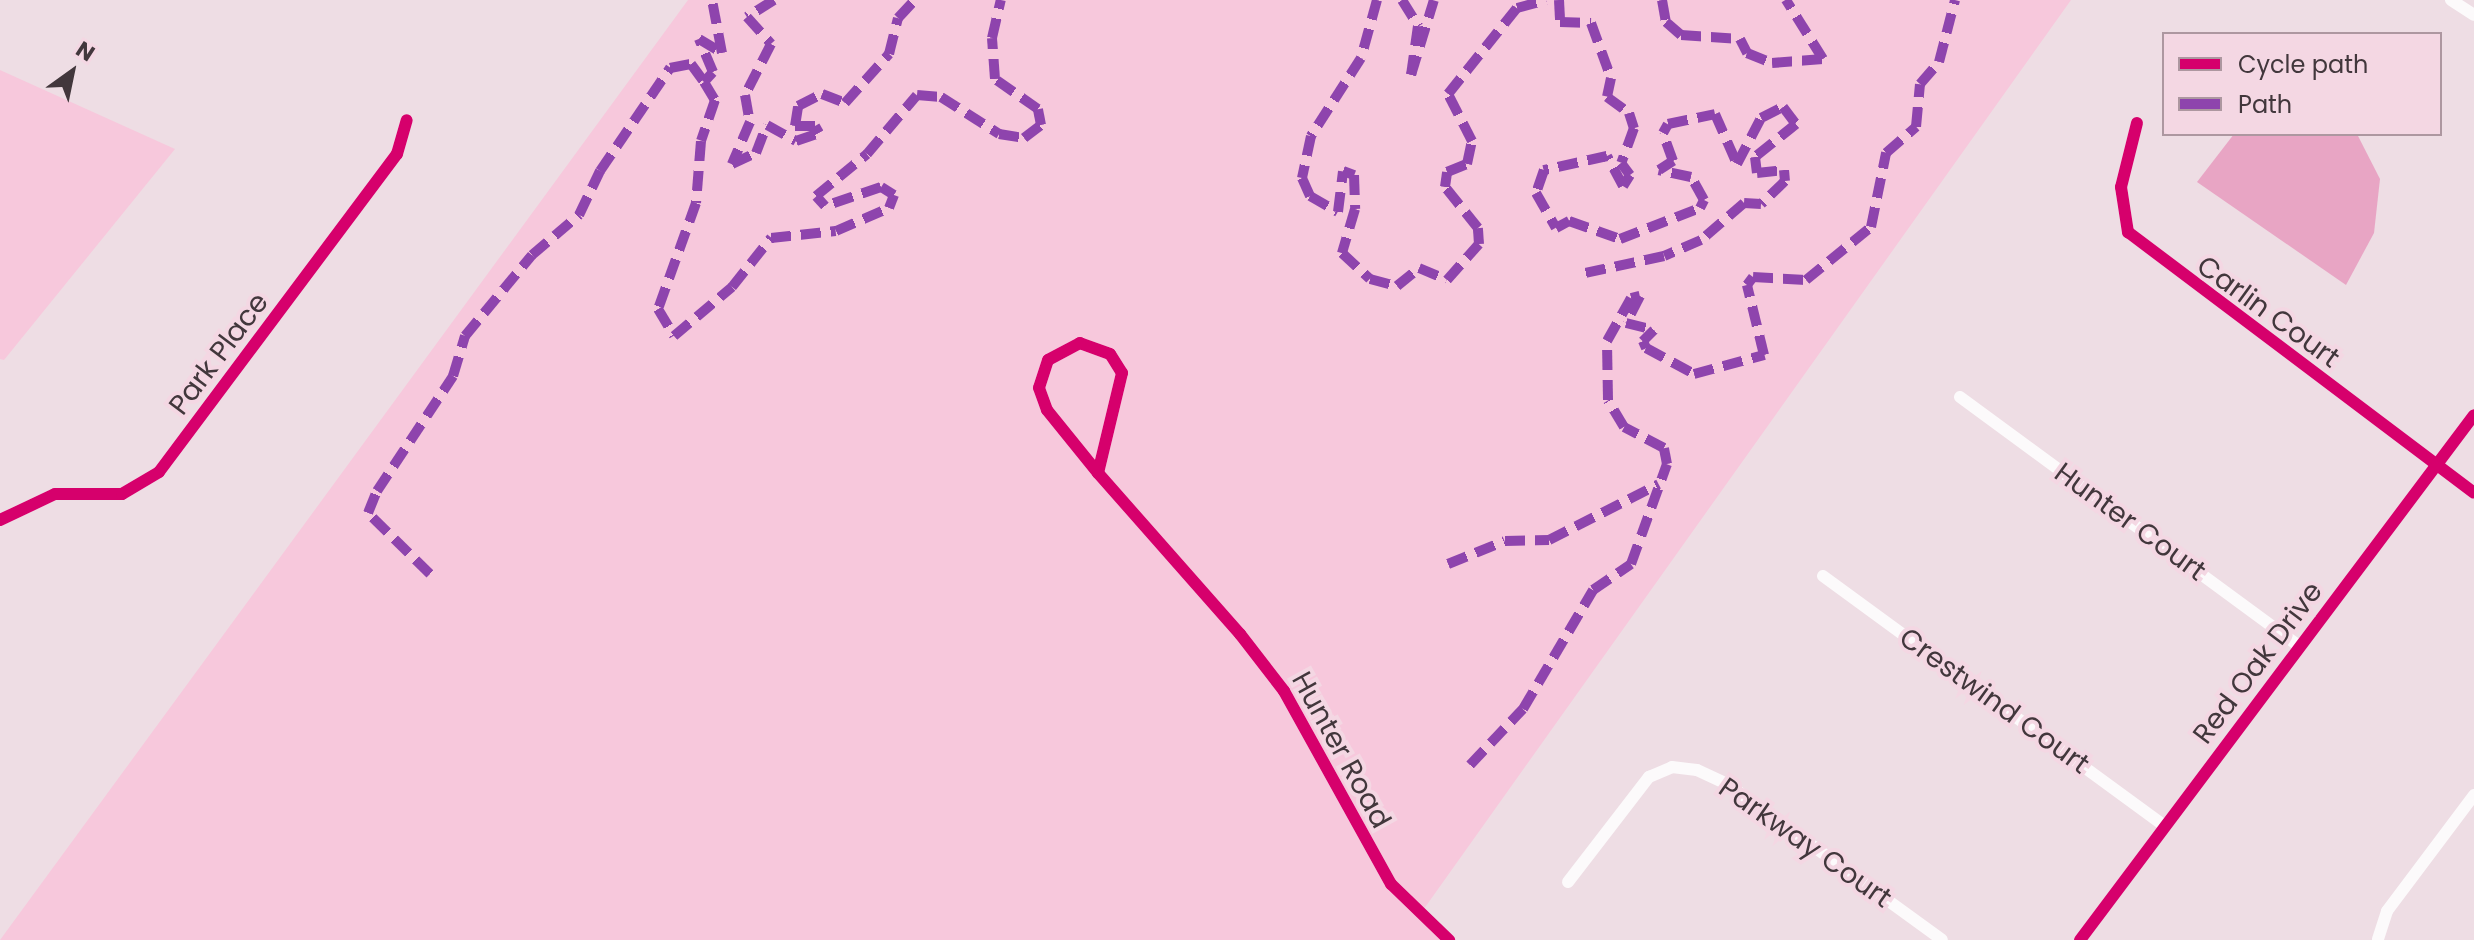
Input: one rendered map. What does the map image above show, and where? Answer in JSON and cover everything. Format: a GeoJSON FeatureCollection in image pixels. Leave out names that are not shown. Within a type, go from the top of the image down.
{"type":"FeatureCollection","features":[{"type":"Feature","properties":{"kind":"street"},"geometry":{"type":"LineString","coordinates":[[2451,0],[2474,15]]}},
{"type":"Feature","properties":{"kind":"street","name":"Park Place"},"geometry":{"type":"LineString","coordinates":[[0,520],[55,494],[122,494],[159,472],[397,154],[407,120]]}},
{"type":"Feature","properties":{"kind":"street","name":"Carlin Court"},"geometry":{"type":"LineString","coordinates":[[2137,123],[2121,187],[2128,232],[2474,493]]}},
{"type":"Feature","properties":{"kind":"street","name":"Hunter Road"},"geometry":{"type":"LineString","coordinates":[[1098,473],[1122,373],[1110,354],[1080,343],[1048,360],[1039,388],[1047,410],[1098,473],[1284,691],[1391,884],[1449,940]]}},
{"type":"Feature","properties":{"kind":"street","name":"Hunter Court"},"geometry":{"type":"LineString","coordinates":[[1960,397],[2300,647]]}},
{"type":"Feature","properties":{"kind":"street","name":"Red Oak Drive"},"geometry":{"type":"LineString","coordinates":[[2080,940],[2474,415]]}},
{"type":"Feature","properties":{"kind":"street","name":"Crestwind Court"},"geometry":{"type":"LineString","coordinates":[[1823,576],[2165,826]]}},
{"type":"Feature","properties":{"kind":"street","name":"Parkway Court"},"geometry":{"type":"LineString","coordinates":[[1568,882],[1649,777],[1672,767],[1697,770],[1729,785],[1942,940]]}},
{"type":"Feature","properties":{"kind":"street"},"geometry":{"type":"LineString","coordinates":[[2378,939],[2387,911],[2474,795]]}},
{"type":"Feature","properties":{"kind":"shaded area"},"geometry":{"type":"Polygon","coordinates":[[[688,0],[2071,0],[1421,913],[1448,940],[0,940],[688,0]]]}},
{"type":"Feature","properties":{"kind":"shaded area"},"geometry":{"type":"Polygon","coordinates":[[[0,70],[175,149],[4,360],[0,359],[0,70]]]}},
{"type":"Feature","properties":{"kind":"shaded area"},"geometry":{"type":"Polygon","coordinates":[[[2232,136],[2358,136],[2380,179],[2374,233],[2346,285],[2197,182],[2232,136]]]}},
{"type":"Feature","properties":{"kind":"marked path"},"geometry":{"type":"LineString","coordinates":[[430,574],[368,513],[377,491],[453,376],[465,336],[532,255],[579,215],[600,171],[670,68],[691,64],[704,82],[713,72],[699,39],[722,53],[712,0]]}},
{"type":"Feature","properties":{"kind":"marked path"},"geometry":{"type":"LineString","coordinates":[[774,0],[747,17],[771,44],[745,95],[750,122],[732,164],[756,153],[767,125],[796,141],[819,133],[815,126],[795,126],[798,106],[822,94],[845,103],[889,54],[898,18],[915,0]]}},
{"type":"Feature","properties":{"kind":"marked path"},"geometry":{"type":"LineString","coordinates":[[704,82],[715,100],[701,141],[696,203],[658,309],[674,336],[732,287],[771,238],[836,231],[889,208],[894,195],[881,187],[825,206],[816,196],[867,154],[917,95],[941,97],[999,134],[1024,138],[1041,125],[1038,109],[995,79],[992,38],[1001,0]]}},
{"type":"Feature","properties":{"kind":"marked path"},"geometry":{"type":"LineString","coordinates":[[1377,0],[1361,58],[1311,136],[1302,178],[1310,196],[1338,212],[1343,171],[1354,175],[1355,209],[1342,253],[1370,279],[1397,286],[1419,268],[1447,280],[1479,244],[1478,228],[1445,187],[1447,172],[1467,164],[1472,141],[1448,94],[1517,8],[1546,0]]}},
{"type":"Feature","properties":{"kind":"marked path"},"geometry":{"type":"LineString","coordinates":[[1402,0],[1418,26],[1411,75],[1434,0]]}},
{"type":"Feature","properties":{"kind":"marked path"},"geometry":{"type":"LineString","coordinates":[[1559,0],[1560,22],[1591,23],[1611,78],[1607,97],[1629,113],[1634,128],[1621,163],[1630,175],[1623,186],[1607,156],[1544,170],[1536,193],[1556,228],[1569,221],[1620,239],[1700,208],[1704,200],[1691,177],[1659,170],[1673,161],[1663,133],[1668,124],[1715,114],[1737,164],[1761,118],[1783,107],[1796,124],[1755,157],[1757,173],[1784,170],[1785,181],[1761,204],[1744,203],[1701,240],[1664,256],[1581,274]]}},
{"type":"Feature","properties":{"kind":"marked path"},"geometry":{"type":"LineString","coordinates":[[1662,0],[1666,22],[1681,35],[1740,39],[1747,53],[1772,63],[1823,59],[1786,0]]}},
{"type":"Feature","properties":{"kind":"marked path"},"geometry":{"type":"LineString","coordinates":[[1470,765],[1523,709],[1593,590],[1631,564],[1667,464],[1664,448],[1624,427],[1608,400],[1607,341],[1631,298],[1640,296],[1626,323],[1654,330],[1643,341],[1646,348],[1694,374],[1764,355],[1747,285],[1753,277],[1806,280],[1871,227],[1886,153],[1916,127],[1920,84],[1939,62],[1955,0]]}},
{"type":"Feature","properties":{"kind":"marked path"},"geometry":{"type":"LineString","coordinates":[[1448,564],[1505,541],[1549,540],[1659,484]]}},
{"type":"Feature","properties":{"kind":"cycle path"},"geometry":{"type":"LineString","coordinates":[[0,520],[55,494],[122,494],[159,472],[397,154],[407,120]]}},
{"type":"Feature","properties":{"kind":"cycle path"},"geometry":{"type":"LineString","coordinates":[[2137,123],[2121,187],[2128,232],[2474,493]]}},
{"type":"Feature","properties":{"kind":"cycle path"},"geometry":{"type":"LineString","coordinates":[[1098,473],[1122,373],[1110,354],[1080,343],[1048,360],[1039,388],[1047,410],[1098,473],[1240,634],[1284,691],[1391,884],[1449,940]]}},
{"type":"Feature","properties":{"kind":"cycle path"},"geometry":{"type":"LineString","coordinates":[[2080,940],[2474,415]]}}]}
